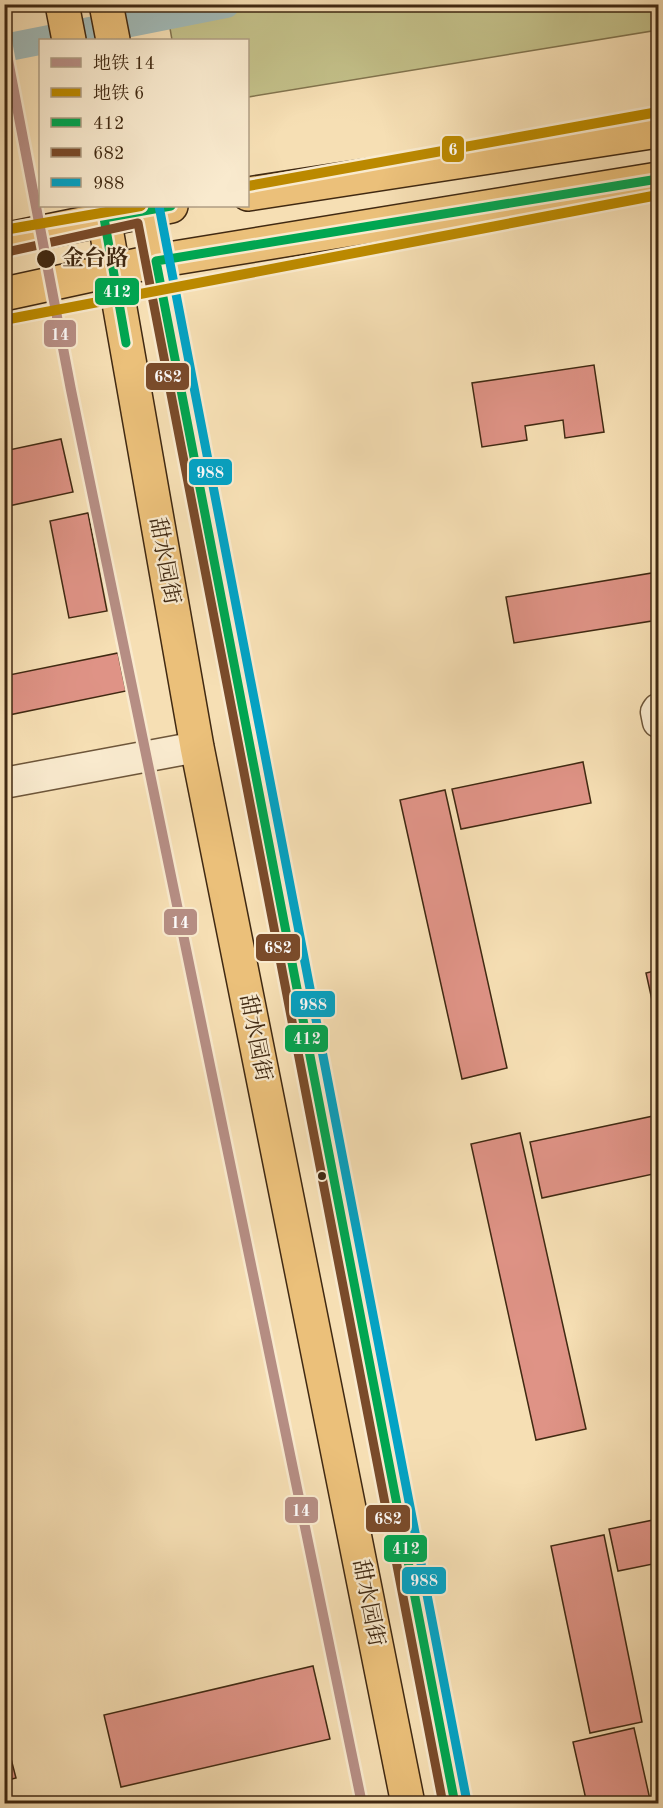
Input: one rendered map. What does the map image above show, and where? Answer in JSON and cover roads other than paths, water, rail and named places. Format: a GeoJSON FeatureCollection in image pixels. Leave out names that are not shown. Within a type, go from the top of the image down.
{"type":"FeatureCollection","features":[{"type":"Feature","properties":{"kind":"main road"},"geometry":{"type":"LineString","coordinates":[[62,4],[69,39]]}},
{"type":"Feature","properties":{"kind":"main road"},"geometry":{"type":"LineString","coordinates":[[106,4],[113,39]]}},
{"type":"Feature","properties":{"kind":"main road"},"geometry":{"type":"LineString","coordinates":[[249,194],[658,131]]}},
{"type":"Feature","properties":{"kind":"main road"},"geometry":{"type":"LineString","coordinates":[[4,294],[156,261],[658,179]]}},
{"type":"Feature","properties":{"kind":"main road"},"geometry":{"type":"LineString","coordinates":[[4,240],[103,212],[155,207],[156,261]]}},
{"type":"Feature","properties":{"kind":"main road","name":"甜水园街"},"geometry":{"type":"LineString","coordinates":[[103,212],[196,747],[408,1803]]}},
{"type":"Feature","properties":{"kind":"main road","name":"甜水园街"},"geometry":{"type":"LineString","coordinates":[[156,261],[455,1803]]}},
{"type":"Feature","properties":{"kind":"street"},"geometry":{"type":"LineString","coordinates":[[658,709],[656,712],[658,722]]}},
{"type":"Feature","properties":{"kind":"street"},"geometry":{"type":"LineString","coordinates":[[4,783],[196,747]]}},
{"type":"Feature","properties":{"kind":"waterway"},"geometry":{"type":"LineString","coordinates":[[49,39],[226,4]]}},
{"type":"Feature","properties":{"kind":"waterway"},"geometry":{"type":"LineString","coordinates":[[4,48],[39,41]]}},
{"type":"Feature","properties":{"kind":"metro line","name":"14"},"geometry":{"type":"LineString","coordinates":[[4,39],[71,390],[362,1804]]}},
{"type":"Feature","properties":{"kind":"metro line","name":"6"},"geometry":{"type":"LineString","coordinates":[[249,186],[658,112]]}},
{"type":"Feature","properties":{"kind":"metro line","name":"6"},"geometry":{"type":"LineString","coordinates":[[4,320],[658,195]]}},
{"type":"Feature","properties":{"kind":"metro line","name":"6"},"geometry":{"type":"LineString","coordinates":[[4,230],[135,207]]}},
{"type":"Feature","properties":{"kind":"place","name":"金台路"},"geometry":{"type":"Point","coordinates":[46,259]}}]}
